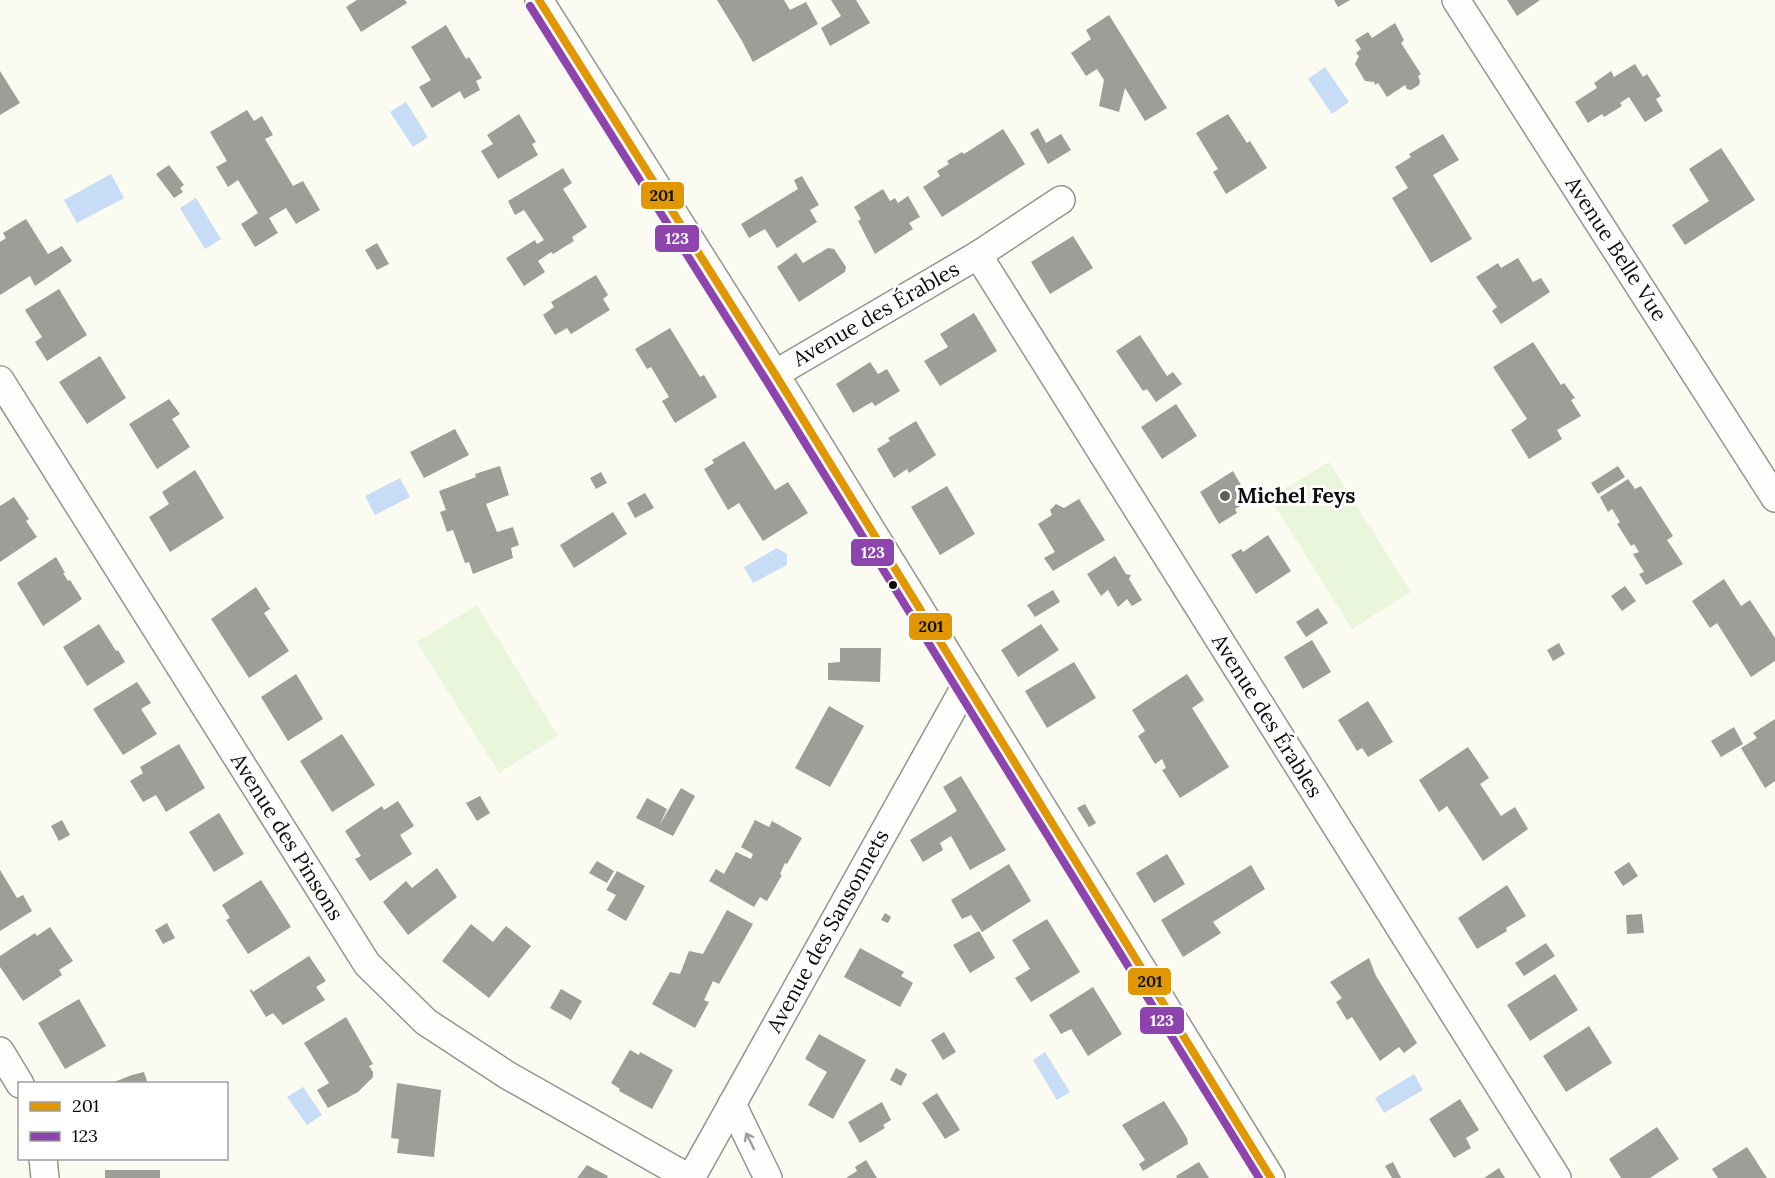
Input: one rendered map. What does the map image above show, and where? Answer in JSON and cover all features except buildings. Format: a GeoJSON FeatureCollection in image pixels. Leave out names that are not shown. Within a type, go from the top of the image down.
{"type":"FeatureCollection","features":[{"type":"Feature","properties":{"kind":"street"},"geometry":{"type":"LineString","coordinates":[[539,0],[775,374],[1271,1178]]}},
{"type":"Feature","properties":{"kind":"street","name":"Avenue Belle Vue"},"geometry":{"type":"LineString","coordinates":[[1456,0],[1775,498]]}},
{"type":"Feature","properties":{"kind":"street","name":"Avenue des Érables"},"geometry":{"type":"LineString","coordinates":[[775,374],[978,255],[1061,200]]}},
{"type":"Feature","properties":{"kind":"street","name":"Avenue des Érables"},"geometry":{"type":"LineString","coordinates":[[978,255],[1557,1178]]}},
{"type":"Feature","properties":{"kind":"street","name":"Avenue des Pinsons"},"geometry":{"type":"LineString","coordinates":[[0,380],[368,964],[426,1022],[507,1075],[690,1178]]}},
{"type":"Feature","properties":{"kind":"street","name":"Avenue des Sansonnets"},"geometry":{"type":"LineString","coordinates":[[690,1178],[966,685]]}},
{"type":"Feature","properties":{"kind":"street"},"geometry":{"type":"LineString","coordinates":[[0,1051],[19,1082]]}},
{"type":"Feature","properties":{"kind":"street"},"geometry":{"type":"LineString","coordinates":[[732,1104],[768,1178]]}},
{"type":"Feature","properties":{"kind":"street"},"geometry":{"type":"LineString","coordinates":[[43,1160],[45,1178]]}},
{"type":"Feature","properties":{"kind":"green space"},"geometry":{"type":"Polygon","coordinates":[[[1329,462],[1411,592],[1352,629],[1270,498],[1329,462]]]}},
{"type":"Feature","properties":{"kind":"green space"},"geometry":{"type":"Polygon","coordinates":[[[477,605],[558,736],[499,773],[417,642],[477,605]]]}},
{"type":"Feature","properties":{"kind":"water"},"geometry":{"type":"Polygon","coordinates":[[[1325,67],[1349,102],[1332,114],[1308,79],[1325,67]]]}},
{"type":"Feature","properties":{"kind":"water"},"geometry":{"type":"Polygon","coordinates":[[[406,102],[428,137],[413,147],[390,112],[406,102]]]}},
{"type":"Feature","properties":{"kind":"water"},"geometry":{"type":"Polygon","coordinates":[[[111,174],[124,198],[77,223],[64,200],[111,174]]]}},
{"type":"Feature","properties":{"kind":"water"},"geometry":{"type":"Polygon","coordinates":[[[196,198],[221,239],[205,249],[180,208],[196,198]]]}},
{"type":"Feature","properties":{"kind":"water"},"geometry":{"type":"Polygon","coordinates":[[[400,478],[410,497],[375,515],[365,496],[400,478]]]}},
{"type":"Feature","properties":{"kind":"water"},"geometry":{"type":"Polygon","coordinates":[[[777,548],[787,554],[787,565],[753,583],[744,567],[777,548]]]}},
{"type":"Feature","properties":{"kind":"water"},"geometry":{"type":"Polygon","coordinates":[[[1045,1052],[1070,1092],[1057,1100],[1033,1060],[1045,1052]]]}},
{"type":"Feature","properties":{"kind":"water"},"geometry":{"type":"Polygon","coordinates":[[[1414,1074],[1423,1090],[1384,1113],[1375,1098],[1414,1074]]]}},
{"type":"Feature","properties":{"kind":"water"},"geometry":{"type":"Polygon","coordinates":[[[303,1087],[322,1115],[307,1125],[287,1097],[303,1087]]]}},
{"type":"Feature","properties":{"kind":"transit line","name":"201"},"geometry":{"type":"LineString","coordinates":[[539,0],[775,374],[1271,1178]]}},
{"type":"Feature","properties":{"kind":"transit line","name":"123"},"geometry":{"type":"LineString","coordinates":[[530,6],[766,380],[1259,1178]]}},
{"type":"Feature","properties":{"kind":"place","name":"Michel Feys"},"geometry":{"type":"Point","coordinates":[1225,496]}}]}
